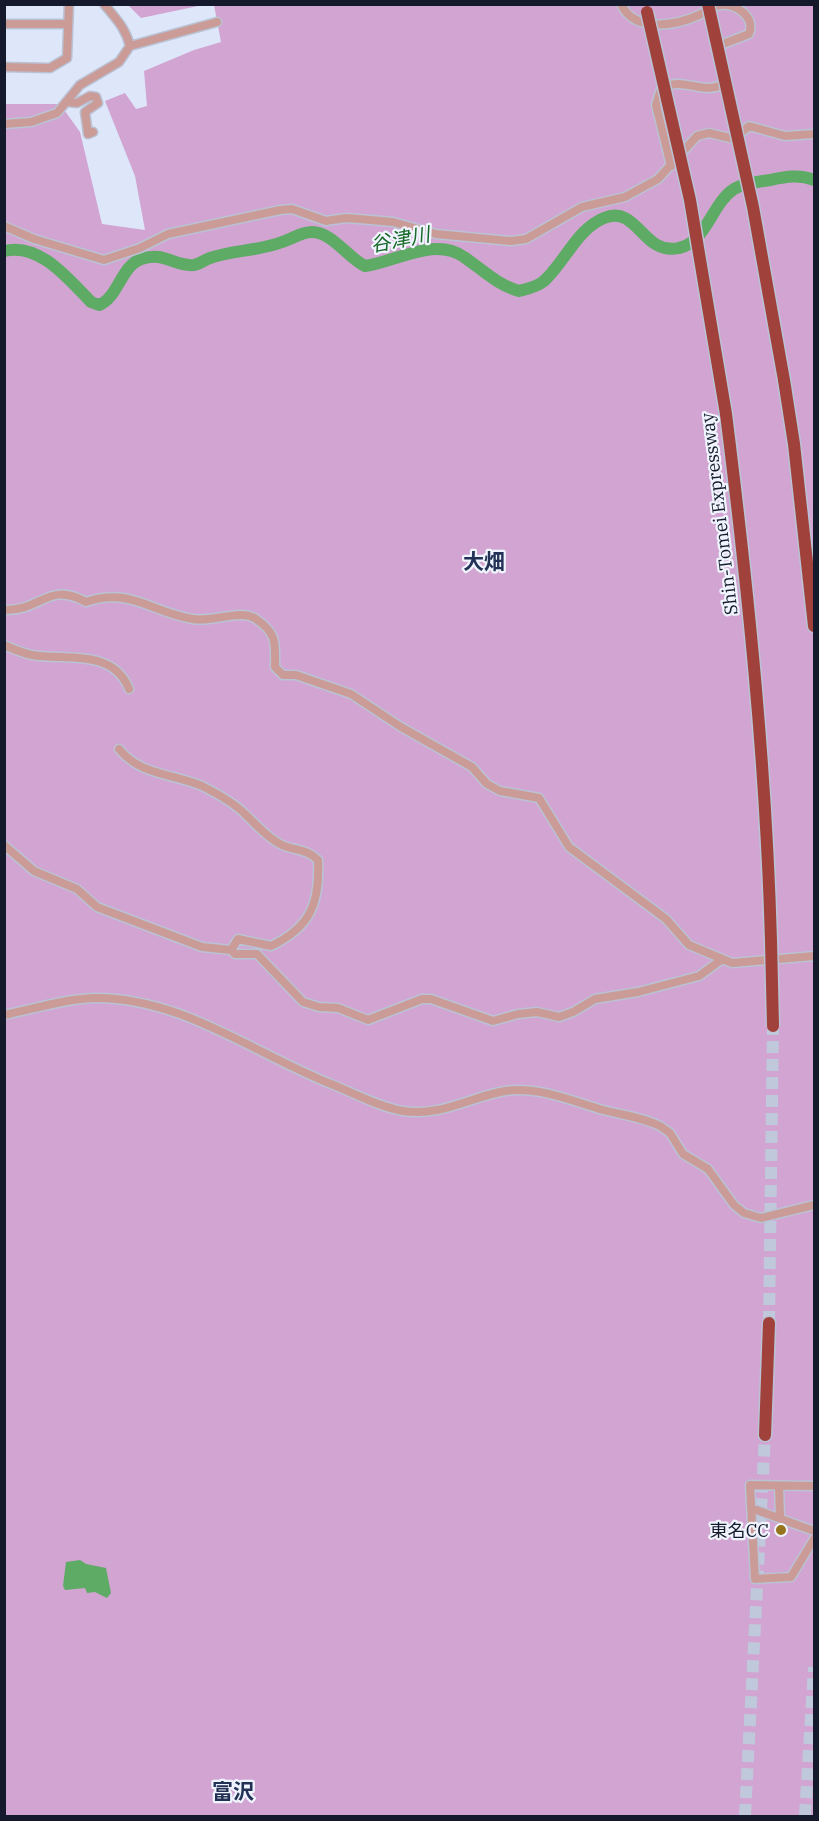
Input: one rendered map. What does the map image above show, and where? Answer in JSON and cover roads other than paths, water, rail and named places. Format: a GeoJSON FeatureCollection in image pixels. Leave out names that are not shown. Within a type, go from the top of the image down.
{"type":"FeatureCollection","features":[{"type":"Feature","properties":{"kind":"highway"},"geometry":{"type":"LineString","coordinates":[[708,4],[753,207],[795,444],[814,626]]}},
{"type":"Feature","properties":{"kind":"highway","name":"Shin-Tomei Expressway"},"geometry":{"type":"LineString","coordinates":[[646,8],[690,200],[726,414],[752,631],[765,797],[773,1026]]}},
{"type":"Feature","properties":{"kind":"highway"},"geometry":{"type":"LineString","coordinates":[[765,1435],[769,1323]]}},
{"type":"Feature","properties":{"kind":"street"},"geometry":{"type":"LineString","coordinates":[[4,67],[57,66],[66,58],[69,4]]}},
{"type":"Feature","properties":{"kind":"street"},"geometry":{"type":"LineString","coordinates":[[104,4],[124,26],[130,46]]}},
{"type":"Feature","properties":{"kind":"street"},"geometry":{"type":"LineString","coordinates":[[621,4],[626,14],[641,23],[661,25],[696,16],[718,5],[730,5],[750,18],[752,27],[749,34],[718,46],[716,50],[726,77],[724,84],[714,90],[701,89],[680,82],[660,89],[656,105],[670,166]]}},
{"type":"Feature","properties":{"kind":"street"},"geometry":{"type":"LineString","coordinates":[[4,124],[46,119],[68,102],[90,77],[119,62],[130,46],[217,22]]}},
{"type":"Feature","properties":{"kind":"street"},"geometry":{"type":"LineString","coordinates":[[4,24],[68,24]]}},
{"type":"Feature","properties":{"kind":"street"},"geometry":{"type":"LineString","coordinates":[[68,102],[78,103],[90,96],[96,97],[98,103],[85,112],[88,134],[93,132]]}},
{"type":"Feature","properties":{"kind":"street"},"geometry":{"type":"LineString","coordinates":[[4,226],[34,239],[104,260],[140,248],[168,234],[292,209],[326,221],[346,218],[393,222],[436,234],[511,241],[533,236],[582,207],[625,197],[658,179],[689,142],[708,133],[734,139],[748,126],[785,136],[814,134]]}},
{"type":"Feature","properties":{"kind":"street"},"geometry":{"type":"LineString","coordinates":[[4,610],[29,607],[60,593],[73,595],[86,602],[114,595],[195,620],[223,619],[245,614],[256,619],[274,638],[277,647],[274,667],[283,675],[296,675],[351,694],[400,727],[472,767],[487,784],[500,791],[539,798],[569,847],[666,919],[689,945],[732,963],[814,956]]}},
{"type":"Feature","properties":{"kind":"street"},"geometry":{"type":"LineString","coordinates":[[4,645],[33,655],[85,658],[102,663],[122,675],[129,689]]}},
{"type":"Feature","properties":{"kind":"street"},"geometry":{"type":"LineString","coordinates":[[119,749],[128,760],[139,767],[158,775],[201,786],[235,806],[268,836],[283,846],[304,850],[318,860],[315,901],[312,914],[304,924],[293,935],[272,946],[238,939],[231,950]]}},
{"type":"Feature","properties":{"kind":"street"},"geometry":{"type":"LineString","coordinates":[[4,845],[34,871],[77,889],[97,907],[202,947],[231,950],[235,954],[257,954],[303,1002],[319,1007],[338,1008],[368,1020],[422,999],[431,999],[493,1021],[518,1014],[537,1012],[559,1017],[595,999],[638,992],[699,976],[721,960]]}},
{"type":"Feature","properties":{"kind":"street"},"geometry":{"type":"LineString","coordinates":[[4,1015],[96,998],[120,999],[155,1006],[208,1024],[304,1073],[378,1104],[403,1111],[442,1110],[506,1091],[532,1092],[565,1098],[660,1125],[670,1133],[683,1154],[708,1169],[734,1205],[752,1217],[775,1217],[814,1205]]}},
{"type":"Feature","properties":{"kind":"street"},"geometry":{"type":"LineString","coordinates":[[814,1486],[750,1485],[755,1579],[790,1577],[814,1539]]}},
{"type":"Feature","properties":{"kind":"street"},"geometry":{"type":"LineString","coordinates":[[779,1486],[780,1517]]}},
{"type":"Feature","properties":{"kind":"street"},"geometry":{"type":"LineString","coordinates":[[751,1508],[814,1531]]}},
{"type":"Feature","properties":{"kind":"waterway","name":"谷津川"},"geometry":{"type":"LineString","coordinates":[[4,251],[30,252],[42,257],[91,302],[99,305],[111,296],[129,268],[141,259],[157,257],[194,265],[219,255],[273,245],[308,232],[326,236],[365,266],[415,252],[441,249],[453,251],[496,281],[519,291],[544,281],[586,230],[604,218],[615,216],[625,218],[656,245],[679,248],[696,239],[726,195],[734,189],[751,183],[787,177],[814,180]]}},
{"type":"Feature","properties":{"kind":"tunnel"},"geometry":{"type":"LineString","coordinates":[[769,1323],[773,1026]]}},
{"type":"Feature","properties":{"kind":"tunnel"},"geometry":{"type":"LineString","coordinates":[[745,1816],[765,1435]]}},
{"type":"Feature","properties":{"kind":"tunnel"},"geometry":{"type":"LineString","coordinates":[[805,1816],[814,1667]]}},
{"type":"Feature","properties":{"kind":"place","name":"東名CC"},"geometry":{"type":"Point","coordinates":[781,1530]}},
{"type":"Feature","properties":{"kind":"district","name":"大畑"},"geometry":{"type":"Point","coordinates":[484,561]}},
{"type":"Feature","properties":{"kind":"district","name":"富沢"},"geometry":{"type":"Point","coordinates":[233,1791]}}]}
